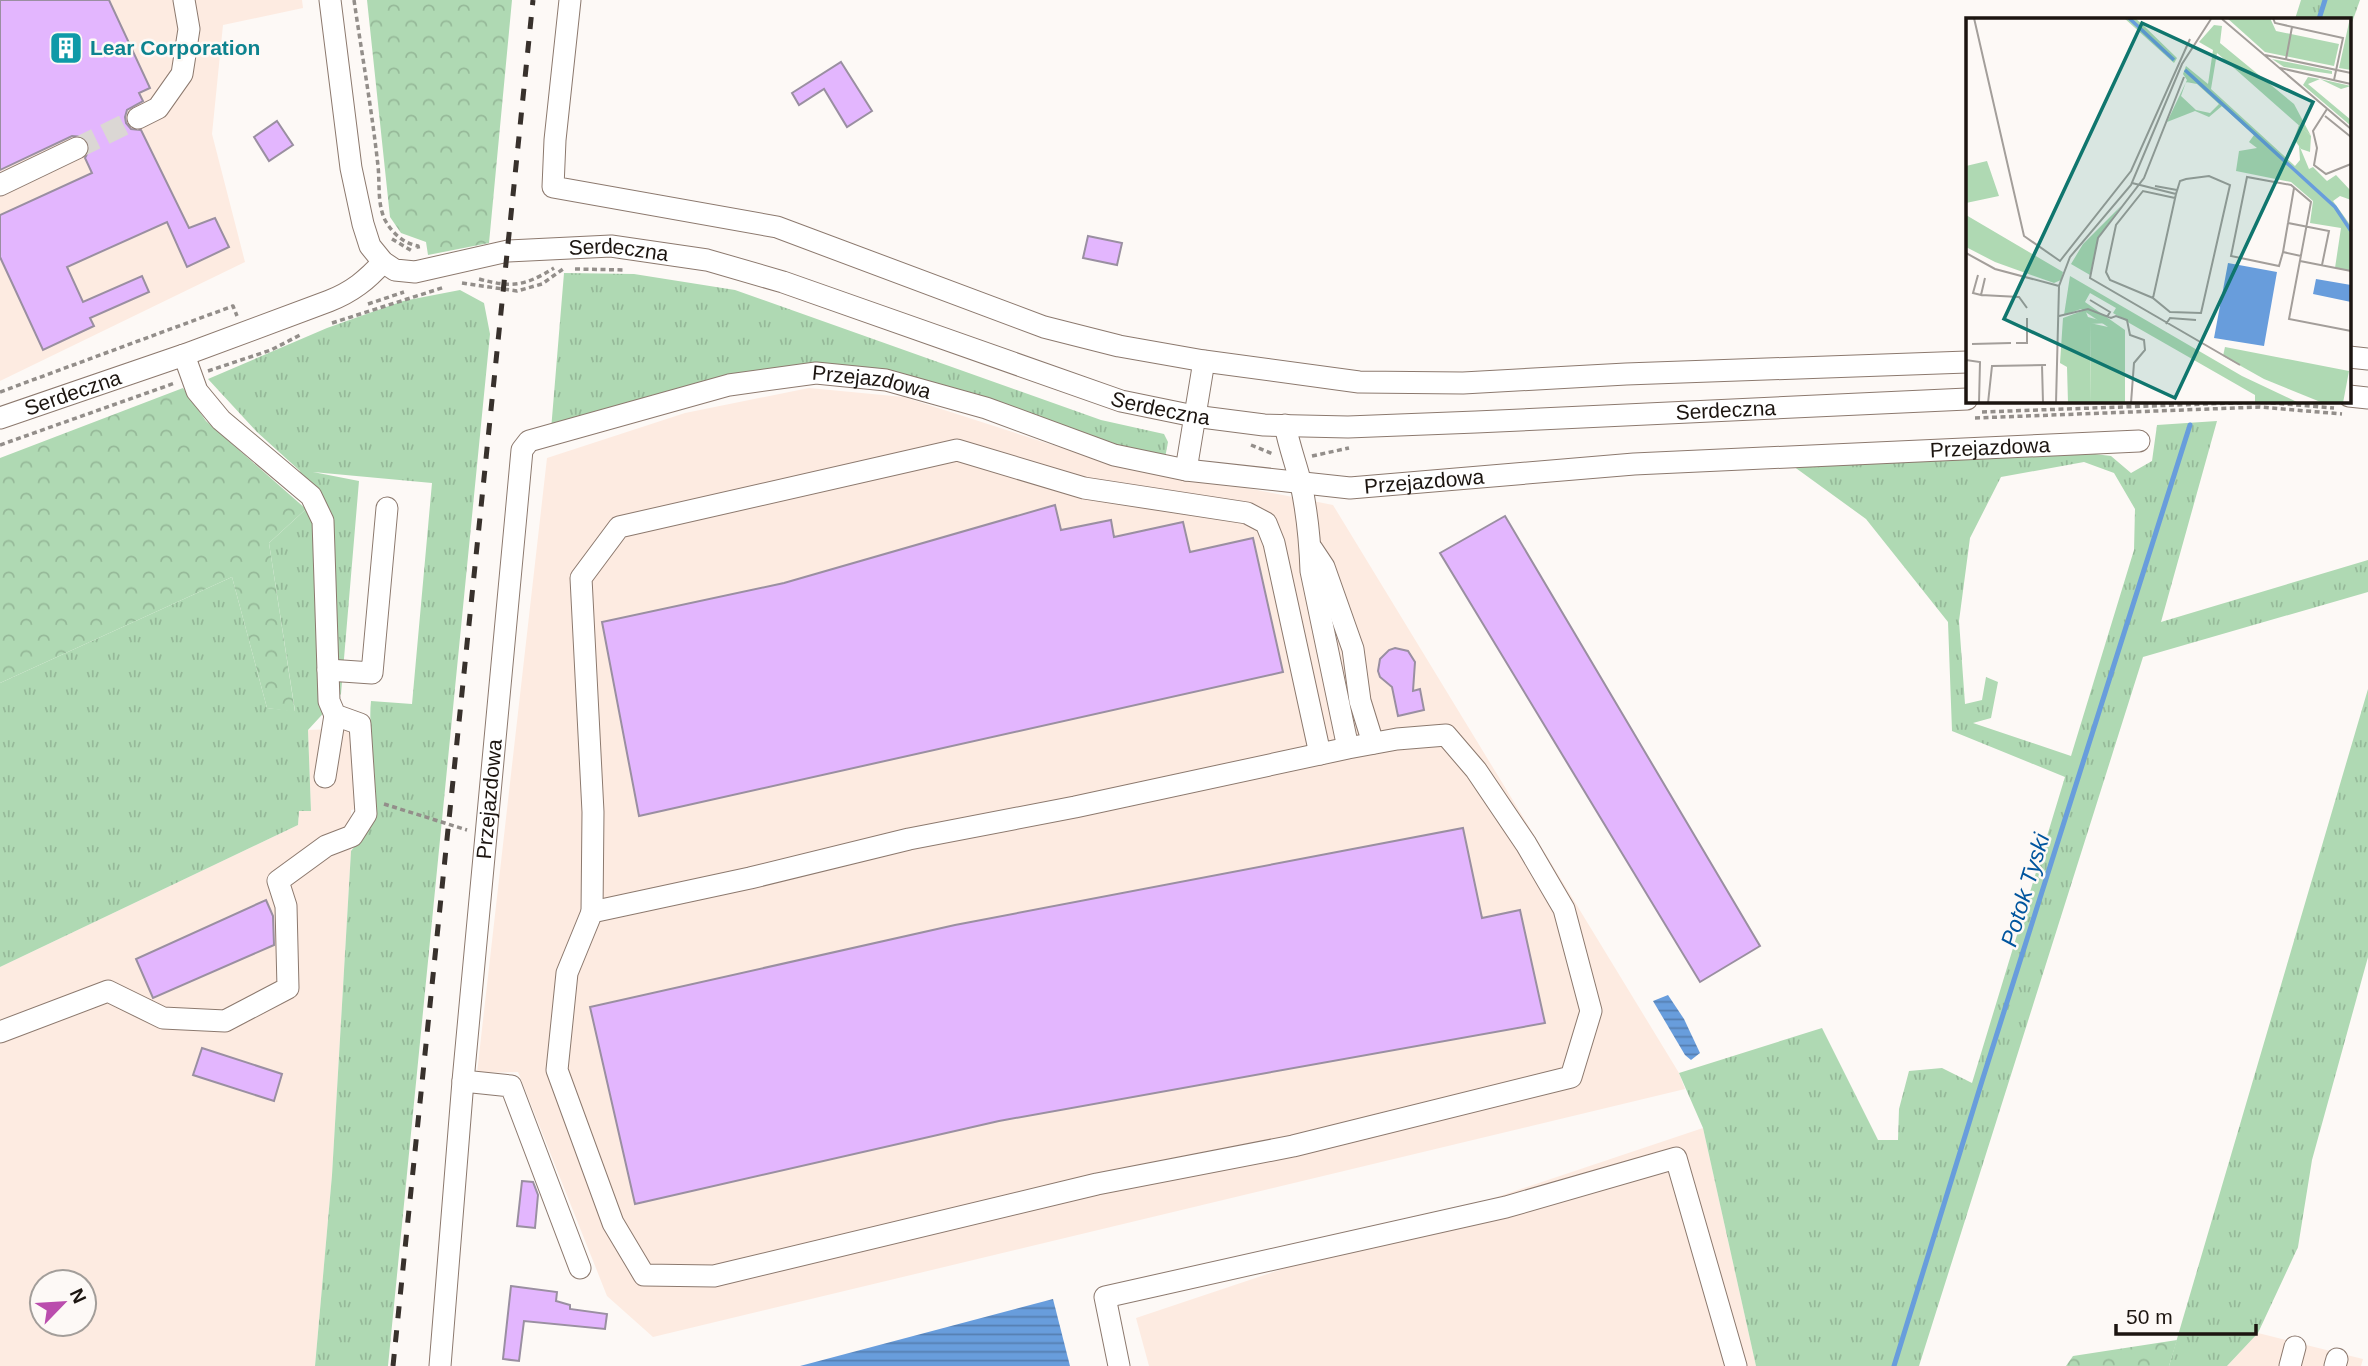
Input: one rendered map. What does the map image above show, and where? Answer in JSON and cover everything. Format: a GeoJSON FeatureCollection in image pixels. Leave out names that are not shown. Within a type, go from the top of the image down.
{"type":"FeatureCollection","features":[{"type":"Feature","properties":{"kind":"street"},"geometry":{"type":"LineString","coordinates":[[138,118],[158,108],[182,74],[189,29],[184,0]]}},
{"type":"Feature","properties":{"kind":"street"},"geometry":{"type":"LineString","coordinates":[[330,0],[351,168],[370,246],[383,262],[395,270],[421,276]]}},
{"type":"Feature","properties":{"kind":"street"},"geometry":{"type":"LineString","coordinates":[[570,0],[555,140],[553,187],[777,227],[1044,327],[1119,346],[1204,361],[1359,382],[1450,383],[1966,362]]}},
{"type":"Feature","properties":{"kind":"street"},"geometry":{"type":"LineString","coordinates":[[0,185],[77,148]]}},
{"type":"Feature","properties":{"kind":"street","name":"Serdeczna"},"geometry":{"type":"LineString","coordinates":[[421,276],[508,251],[611,246],[707,260],[783,282],[1121,401],[1264,425],[1348,427],[1970,410]]}},
{"type":"Feature","properties":{"kind":"street","name":"Serdeczna"},"geometry":{"type":"LineString","coordinates":[[0,418],[184,355],[349,293],[367,280],[383,262]]}},
{"type":"Feature","properties":{"kind":"street"},"geometry":{"type":"LineString","coordinates":[[184,355],[197,391],[221,420],[311,496],[323,521],[329,701],[335,715],[325,777]]}},
{"type":"Feature","properties":{"kind":"street"},"geometry":{"type":"LineString","coordinates":[[2350,357],[2368,359]]}},
{"type":"Feature","properties":{"kind":"street"},"geometry":{"type":"LineString","coordinates":[[1186,470],[1204,361]]}},
{"type":"Feature","properties":{"kind":"street","name":"Przejazdowa"},"geometry":{"type":"LineString","coordinates":[[440,1366],[463,1081],[522,450],[529,441],[729,385],[816,373],[886,380],[986,408],[1114,455],[1186,470],[1350,488],[1634,464],[2139,442]]}},
{"type":"Feature","properties":{"kind":"street"},"geometry":{"type":"LineString","coordinates":[[2345,406],[2368,398]]}},
{"type":"Feature","properties":{"kind":"street"},"geometry":{"type":"LineString","coordinates":[[1286,425],[1291,454],[1301,483],[1311,571],[1348,748]]}},
{"type":"Feature","properties":{"kind":"street"},"geometry":{"type":"LineString","coordinates":[[592,912],[750,878],[909,839],[1075,807],[1348,748],[1446,735],[1476,770],[1526,844],[1564,909],[1591,1011],[1571,1077],[1293,1146],[1097,1184],[715,1276],[644,1275],[613,1223],[557,1070],[567,973],[592,912],[593,812],[581,578],[619,527],[957,450],[1084,488],[1247,513],[1266,523],[1274,543],[1320,754]]}},
{"type":"Feature","properties":{"kind":"street"},"geometry":{"type":"LineString","coordinates":[[328,670],[372,673],[387,508]]}},
{"type":"Feature","properties":{"kind":"street"},"geometry":{"type":"LineString","coordinates":[[1310,546],[1324,567],[1353,649],[1360,701],[1373,743]]}},
{"type":"Feature","properties":{"kind":"street"},"geometry":{"type":"LineString","coordinates":[[0,1032],[108,991],[163,1017],[225,1021],[288,988],[286,906],[278,881],[326,846],[352,836],[366,814],[360,724],[335,715]]}},
{"type":"Feature","properties":{"kind":"street"},"geometry":{"type":"LineString","coordinates":[[463,1081],[511,1086],[580,1268]]}},
{"type":"Feature","properties":{"kind":"street"},"geometry":{"type":"LineString","coordinates":[[1119,1366],[1105,1297],[1506,1207],[1675,1158],[1736,1366]]}},
{"type":"Feature","properties":{"kind":"path"},"geometry":{"type":"LineString","coordinates":[[354,0],[384,219],[394,234],[403,241],[418,246],[421,276],[418,288],[364,306]]}},
{"type":"Feature","properties":{"kind":"path"},"geometry":{"type":"LineString","coordinates":[[374,200],[378,219],[388,236],[398,245],[412,250],[421,276]]}},
{"type":"Feature","properties":{"kind":"path"},"geometry":{"type":"LineString","coordinates":[[471,276],[505,286],[524,284],[560,264],[626,265]]}},
{"type":"Feature","properties":{"kind":"path"},"geometry":{"type":"LineString","coordinates":[[457,284],[470,283],[504,291],[517,291],[542,284],[562,269],[633,270]]}},
{"type":"Feature","properties":{"kind":"path"},"geometry":{"type":"LineString","coordinates":[[421,276],[449,279]]}},
{"type":"Feature","properties":{"kind":"path"},"geometry":{"type":"LineString","coordinates":[[322,326],[447,287]]}},
{"type":"Feature","properties":{"kind":"path"},"geometry":{"type":"LineString","coordinates":[[0,392],[233,306],[238,320],[258,312],[271,350]]}},
{"type":"Feature","properties":{"kind":"path"},"geometry":{"type":"LineString","coordinates":[[328,318],[352,310]]}},
{"type":"Feature","properties":{"kind":"path"},"geometry":{"type":"LineString","coordinates":[[292,332],[304,327]]}},
{"type":"Feature","properties":{"kind":"path"},"geometry":{"type":"LineString","coordinates":[[0,445],[271,350],[309,330]]}},
{"type":"Feature","properties":{"kind":"path"},"geometry":{"type":"LineString","coordinates":[[1970,410],[2261,402],[2345,406]]}},
{"type":"Feature","properties":{"kind":"path"},"geometry":{"type":"LineString","coordinates":[[1970,410],[2345,406]]}},
{"type":"Feature","properties":{"kind":"path"},"geometry":{"type":"LineString","coordinates":[[1245,438],[1256,440]]}},
{"type":"Feature","properties":{"kind":"path"},"geometry":{"type":"LineString","coordinates":[[1241,443],[1255,445],[1271,454],[1314,456],[1359,446]]}},
{"type":"Feature","properties":{"kind":"path"},"geometry":{"type":"LineString","coordinates":[[365,798],[486,835]]}},
{"type":"Feature","properties":{"kind":"shaded area"},"geometry":{"type":"Polygon","coordinates":[[[0,0],[302,0],[303,8],[223,25],[212,134],[245,262],[0,381],[0,0]]]}},
{"type":"Feature","properties":{"kind":"shaded area"},"geometry":{"type":"Polygon","coordinates":[[[809,388],[904,397],[1090,457],[1333,505],[1679,1073],[1685,1089],[653,1337],[607,1296],[518,1072],[477,1073],[547,458],[685,413],[809,388]]]}},
{"type":"Feature","properties":{"kind":"shaded area"},"geometry":{"type":"Polygon","coordinates":[[[354,728],[358,809],[351,810],[351,851],[332,1175],[315,1366],[0,1366],[0,967],[298,825],[299,811],[311,810],[308,730],[354,728]]]}},
{"type":"Feature","properties":{"kind":"shaded area"},"geometry":{"type":"Polygon","coordinates":[[[1703,1128],[1756,1366],[1149,1366],[1136,1318],[1703,1128]]]}},
{"type":"Feature","properties":{"kind":"shaded area"},"geometry":{"type":"Polygon","coordinates":[[[2258,1333],[2363,1359],[2361,1366],[2227,1366],[2258,1333]]]}},
{"type":"Feature","properties":{"kind":"green space"},"geometry":{"type":"Polygon","coordinates":[[[367,0],[512,0],[489,243],[428,255],[426,242],[401,233],[390,217],[367,0]]]}},
{"type":"Feature","properties":{"kind":"green space"},"geometry":{"type":"Polygon","coordinates":[[[2301,0],[2360,0],[2350,28],[2350,18],[2295,18],[2301,0]]]}},
{"type":"Feature","properties":{"kind":"green space"},"geometry":{"type":"Polygon","coordinates":[[[564,273],[634,274],[735,290],[1101,420],[1164,434],[1168,442],[1165,458],[817,367],[551,430],[564,273]]]}},
{"type":"Feature","properties":{"kind":"green space"},"geometry":{"type":"Polygon","coordinates":[[[460,290],[484,303],[490,334],[388,1366],[315,1366],[332,1175],[351,851],[367,831],[374,811],[371,701],[412,704],[432,483],[313,472],[359,481],[341,694],[308,730],[311,811],[299,811],[298,825],[0,967],[0,683],[232,577],[267,708],[295,711],[269,543],[306,509],[300,471],[257,432],[208,379],[327,328],[403,301],[460,290]]]}},
{"type":"Feature","properties":{"kind":"green space"},"geometry":{"type":"Polygon","coordinates":[[[183,388],[206,421],[306,509],[269,543],[295,712],[267,708],[232,577],[0,683],[0,458],[183,388]]]}},
{"type":"Feature","properties":{"kind":"green space"},"geometry":{"type":"Polygon","coordinates":[[[2217,421],[2161,622],[2368,560],[2368,592],[2143,657],[1919,1366],[1756,1366],[1703,1128],[1679,1073],[1822,1028],[1878,1140],[1898,1140],[1899,1109],[1909,1071],[1942,1068],[1972,1083],[2065,777],[1952,731],[1948,622],[1866,519],[1793,466],[2095,454],[2111,456],[2131,473],[2152,461],[2157,425],[2217,421]],[[2084,462],[2001,477],[1970,538],[1959,621],[1965,704],[1982,700],[1986,677],[1998,682],[1991,718],[1973,723],[2071,756],[2134,550],[2135,509],[2114,473],[2084,462]]]}},
{"type":"Feature","properties":{"kind":"green space"},"geometry":{"type":"Polygon","coordinates":[[[2368,689],[2368,957],[2312,1160],[2298,1247],[2258,1333],[2227,1366],[2169,1366],[2368,689]]]}},
{"type":"Feature","properties":{"kind":"green space"},"geometry":{"type":"Polygon","coordinates":[[[2177,1340],[2169,1366],[2066,1366],[2073,1356],[2177,1340]]]}},
{"type":"Feature","properties":{"kind":"water"},"geometry":{"type":"Polygon","coordinates":[[[1668,995],[1684,1019],[1700,1053],[1691,1060],[1685,1055],[1653,1001],[1668,995]]]}},
{"type":"Feature","properties":{"kind":"water"},"geometry":{"type":"Polygon","coordinates":[[[1053,1299],[1070,1366],[800,1366],[1053,1299]]]}},
{"type":"Feature","properties":{"kind":"building"},"geometry":{"type":"Polygon","coordinates":[[[0,0],[109,0],[150,88],[139,93],[143,101],[127,110],[126,123],[131,129],[141,130],[189,228],[215,218],[229,247],[187,267],[167,222],[67,267],[83,302],[142,276],[149,292],[90,318],[94,326],[43,350],[0,257],[0,215],[92,173],[85,158],[90,148],[84,137],[72,136],[0,170],[0,0]]]}},
{"type":"Feature","properties":{"kind":"building"},"geometry":{"type":"Polygon","coordinates":[[[841,62],[872,111],[847,127],[824,89],[799,105],[792,93],[841,62]]]}},
{"type":"Feature","properties":{"kind":"building"},"geometry":{"type":"Polygon","coordinates":[[[277,121],[293,145],[269,161],[254,137],[277,121]]]}},
{"type":"Feature","properties":{"kind":"building"},"geometry":{"type":"Polygon","coordinates":[[[1088,236],[1122,243],[1117,265],[1083,258],[1088,236]]]}},
{"type":"Feature","properties":{"kind":"building"},"geometry":{"type":"Polygon","coordinates":[[[1055,505],[1061,530],[1111,520],[1114,537],[1183,522],[1190,552],[1253,538],[1283,672],[639,816],[602,622],[784,583],[1055,505]]]}},
{"type":"Feature","properties":{"kind":"building"},"geometry":{"type":"Polygon","coordinates":[[[1505,516],[1760,946],[1700,982],[1440,553],[1505,516]]]}},
{"type":"Feature","properties":{"kind":"building"},"geometry":{"type":"Polygon","coordinates":[[[1395,648],[1408,651],[1415,662],[1413,691],[1420,689],[1424,710],[1398,716],[1392,687],[1380,677],[1378,671],[1380,659],[1395,648]]]}},
{"type":"Feature","properties":{"kind":"building"},"geometry":{"type":"Polygon","coordinates":[[[1463,828],[1482,918],[1520,910],[1545,1023],[999,1121],[635,1204],[590,1007],[955,925],[1463,828]]]}},
{"type":"Feature","properties":{"kind":"building"},"geometry":{"type":"Polygon","coordinates":[[[266,900],[273,916],[274,945],[153,998],[136,959],[266,900]]]}},
{"type":"Feature","properties":{"kind":"building"},"geometry":{"type":"Polygon","coordinates":[[[202,1048],[282,1074],[274,1101],[193,1075],[202,1048]]]}},
{"type":"Feature","properties":{"kind":"building"},"geometry":{"type":"Polygon","coordinates":[[[522,1181],[533,1182],[538,1195],[535,1228],[517,1226],[522,1181]]]}},
{"type":"Feature","properties":{"kind":"building"},"geometry":{"type":"Polygon","coordinates":[[[511,1286],[557,1292],[556,1301],[570,1305],[570,1309],[607,1314],[605,1329],[524,1321],[519,1361],[503,1359],[511,1286]]]}},
{"type":"Feature","properties":{"kind":"waterway","name":"Potok Tyski"},"geometry":{"type":"LineString","coordinates":[[2319,18],[2325,0]]}},
{"type":"Feature","properties":{"kind":"waterway","name":"Potok Tyski"},"geometry":{"type":"LineString","coordinates":[[1894,1366],[2190,425]]}},
{"type":"Feature","properties":{"kind":"tunnel"},"geometry":{"type":"LineString","coordinates":[[77,148],[138,118]]}},
{"type":"Feature","properties":{"kind":"railway"},"geometry":{"type":"LineString","coordinates":[[393,1366],[533,0]]}},
{"type":"Feature","properties":{"kind":"place","name":"Lear Corporation"},"geometry":{"type":"Point","coordinates":[66,48]}}]}
